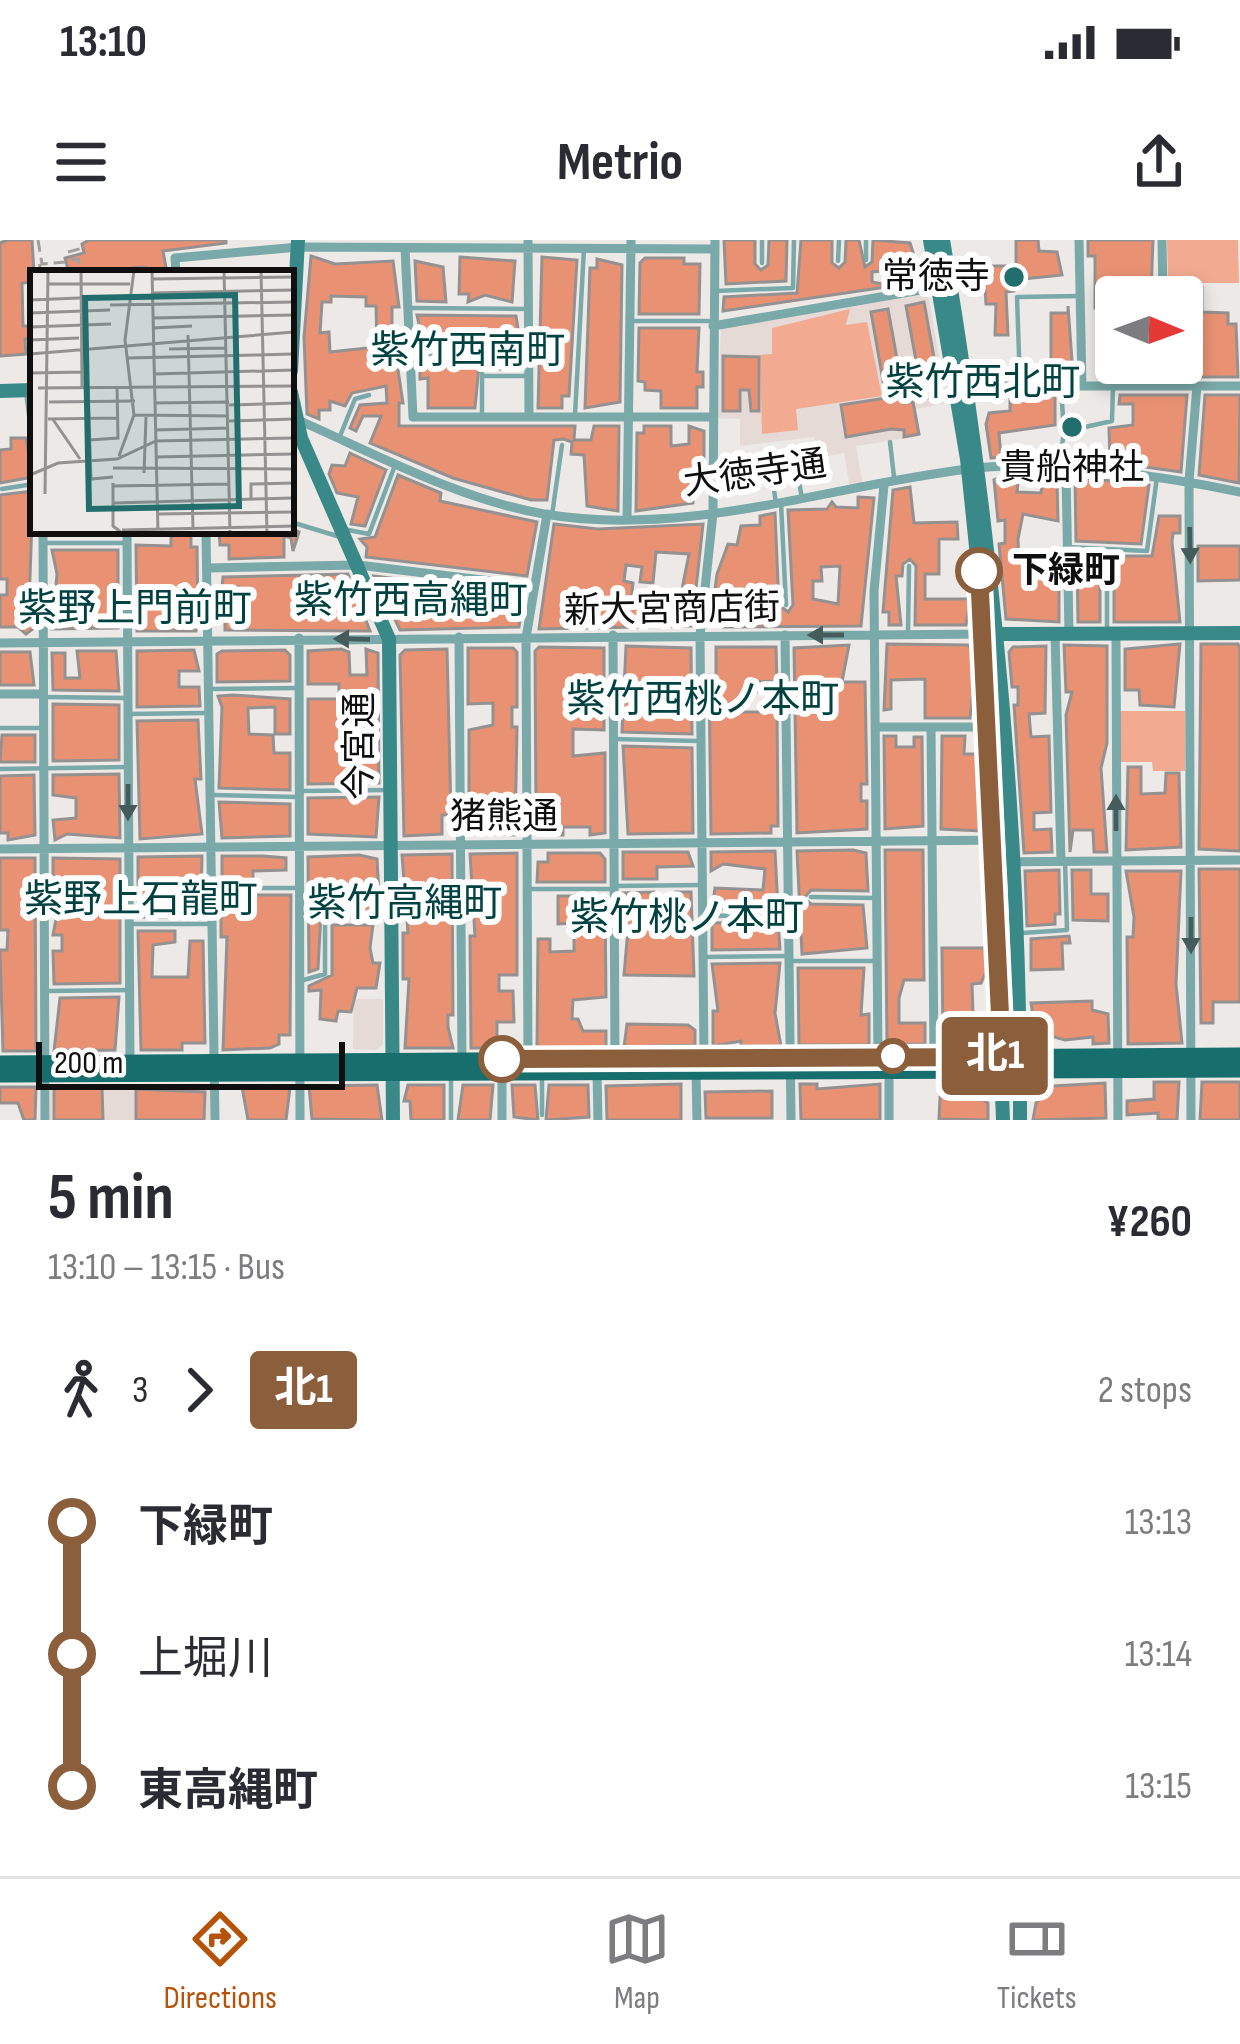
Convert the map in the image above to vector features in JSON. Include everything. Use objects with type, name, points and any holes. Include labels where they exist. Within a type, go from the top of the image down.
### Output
[{"type":"main road","points":[[1191,1063],[1240,1055]]},
{"type":"main road","points":[[790,1065],[934,1056],[1011,1064]]},
{"type":"main road","points":[[0,1063],[45,1069]]},
{"type":"main road","points":[[0,1075],[45,1069],[215,1067],[790,1065],[889,1071],[1117,1063],[1191,1063],[1240,1070]]},
{"type":"main road","points":[[458,1068],[502,1072],[533,1068]]},
{"type":"street","points":[[930,240],[944,286],[975,468],[991,634],[1002,862],[1013,925],[1011,1064],[1004,1120]]},
{"type":"street","points":[[943,240],[944,286]]},
{"type":"street","points":[[1079,240],[1082,386]]},
{"type":"street","points":[[1162,240],[1163,276]]},
{"type":"street","points":[[294,323],[299,244]]},
{"type":"street","points":[[176,270],[175,258],[299,244],[405,248],[424,244],[584,248],[715,244],[713,514],[700,636],[703,957],[697,1120]]},
{"type":"street","points":[[528,244],[529,416]]},
{"type":"street","points":[[627,519],[631,244]]},
{"type":"street","points":[[405,248],[413,417],[711,417]]},
{"type":"street","points":[[713,324],[944,286]]},
{"type":"street","points":[[961,386],[1240,386]]},
{"type":"street","points":[[1191,1120],[1189,481],[1197,386]]},
{"type":"street","points":[[0,391],[30,390]]},
{"type":"street","name":"大徳寺通","points":[[294,414],[463,491],[550,515],[627,519],[713,514],[975,468],[1157,477],[1240,492]]},
{"type":"street","name":"今宮通","points":[[294,415],[389,639],[393,1120]]},
{"type":"street","points":[[1064,427],[1076,429]]},
{"type":"street","points":[[1062,471],[1067,547],[1062,634],[1063,861]]},
{"type":"street","points":[[889,484],[874,635],[873,841],[876,1057],[889,1071],[889,1120]]},
{"type":"street","points":[[533,1068],[526,638],[550,515]]},
{"type":"street","points":[[206,534],[215,1120]]},
{"type":"street","points":[[43,537],[45,1120]]},
{"type":"street","points":[[127,537],[130,1068]]},
{"type":"street","points":[[207,568],[358,566],[533,586]]},
{"type":"street","points":[[991,634],[1240,633]]},
{"type":"street","name":"新大宮商店街","points":[[0,643],[991,634]]},
{"type":"street","points":[[1111,634],[1118,1120]]},
{"type":"street","points":[[598,1120],[609,1068],[613,635]]},
{"type":"street","points":[[784,635],[791,1120]]},
{"type":"street","points":[[458,1068],[459,637]]},
{"type":"street","points":[[299,638],[299,1120]]},
{"type":"street","points":[[0,694],[43,695]]},
{"type":"street","points":[[874,728],[995,727]]},
{"type":"street","points":[[931,728],[934,1056]]},
{"type":"street","name":"猪熊通","points":[[0,849],[1001,841]]},
{"type":"street","points":[[1002,862],[1240,860]]},
{"type":"street","points":[[1002,862],[996,917],[1020,1120]]},
{"type":"street","points":[[996,917],[1013,925]]},
{"type":"street","points":[[502,1072],[502,1120]]},
{"type":"lane","points":[[761,240],[762,263]]},
{"type":"lane","points":[[714,292],[793,288],[794,240]]},
{"type":"lane","points":[[838,261],[839,240]]},
{"type":"lane","points":[[866,240],[866,260]]},
{"type":"lane","points":[[575,417],[584,248]]},
{"type":"lane","points":[[1020,386],[1017,298],[1080,296]]},
{"type":"lane","points":[[406,308],[528,309]]},
{"type":"lane","points":[[630,321],[713,324]]},
{"type":"lane","points":[[409,358],[461,347],[528,348]]},
{"type":"lane","points":[[482,362],[482,416]]},
{"type":"lane","points":[[482,376],[529,376]]},
{"type":"lane","points":[[1061,386],[1062,471]]},
{"type":"lane","points":[[1076,429],[1112,421],[1113,386]]},
{"type":"lane","points":[[340,438],[355,399],[369,395]]},
{"type":"lane","points":[[889,484],[890,442]]},
{"type":"lane","points":[[550,515],[562,445]]},
{"type":"lane","points":[[793,450],[802,500]]},
{"type":"lane","points":[[294,523],[369,534],[396,463]]},
{"type":"lane","points":[[771,468],[786,605]]},
{"type":"lane","points":[[1067,547],[1147,551],[1157,477]]},
{"type":"lane","points":[[43,537],[127,537]]},
{"type":"lane","points":[[1107,550],[1111,634]]},
{"type":"lane","points":[[908,634],[909,566]]},
{"type":"lane","points":[[208,689],[298,688]]},
{"type":"lane","points":[[43,695],[127,698]]},
{"type":"lane","points":[[127,714],[208,713]]},
{"type":"lane","points":[[0,728],[44,728]]},
{"type":"lane","points":[[614,739],[701,741]]},
{"type":"lane","points":[[0,770],[128,767]]},
{"type":"lane","points":[[208,795],[391,790]]},
{"type":"lane","points":[[1013,925],[1067,930],[1063,861]]},
{"type":"lane","points":[[527,889],[703,885]]},
{"type":"lane","points":[[214,888],[300,888]]},
{"type":"lane","points":[[811,897],[874,898]]},
{"type":"lane","points":[[703,916],[786,915]]},
{"type":"lane","points":[[300,981],[325,974],[325,918],[392,918]]},
{"type":"lane","points":[[129,924],[214,924]]},
{"type":"lane","points":[[703,957],[874,962]]},
{"type":"lane","points":[[45,991],[130,990]]},
{"type":"lane","points":[[451,1120],[458,1068]]},
{"type":"lane","points":[[533,1068],[542,1115]]},
{"type":"path","points":[[38,240],[40,270]]},
{"type":"path","points":[[68,252],[83,248]]},
{"type":"path","points":[[42,264],[78,259],[83,270]]},
{"type":"shaded area","points":[[1167,240],[1238,240],[1239,283],[1168,276]]},
{"type":"shaded area","points":[[928,292],[947,403],[916,409],[920,436],[856,446],[863,486],[850,488],[844,453],[818,458],[814,437],[740,446],[740,419],[718,418],[721,327]]},
{"type":"shaded area","points":[[850,309],[846,325],[867,322],[882,396],[796,409],[798,430],[762,434],[760,355],[772,354],[772,328]]},
{"type":"shaded area","points":[[1119,711],[1185,711],[1185,771],[1153,771],[1152,762],[1120,762]]},
{"type":"shaded area","points":[[354,999],[383,999],[383,1044],[376,1050],[353,1049]]},
{"type":"shaded area","points":[[50,1086],[210,1086],[210,1120],[50,1120]]},
{"type":"building","points":[[32,240],[34,270],[30,270],[30,282],[22,283],[23,326],[29,326],[30,339],[25,339],[26,354],[0,356],[0,243]]},
{"type":"building","points":[[89,240],[226,240],[163,251],[166,270],[68,270],[65,258],[84,253],[82,244]]},
{"type":"building","points":[[724,240],[755,240],[755,264],[761,270],[768,265],[769,240],[787,240],[786,281],[726,284]]},
{"type":"building","points":[[801,240],[832,240],[832,263],[839,268],[845,262],[846,240],[859,240],[865,267],[872,262],[873,240],[910,243],[918,268],[872,272],[872,282],[893,286],[723,311],[724,297],[797,293]]},
{"type":"building","points":[[1016,240],[1038,240],[1039,251],[1057,252],[1062,275],[1014,280],[1014,291],[1006,292],[1008,335],[995,335],[996,304],[986,304],[984,272],[987,266],[1016,266]]},
{"type":"building","points":[[1088,240],[1153,240],[1152,276],[1095,276],[1095,256],[1088,256]]},
{"type":"building","points":[[311,256],[335,264],[393,261],[399,307],[392,307],[392,330],[403,403],[399,403],[399,426],[575,426],[574,440],[591,440],[594,426],[619,426],[618,511],[587,506],[584,455],[571,454],[572,442],[564,439],[554,440],[547,500],[531,500],[453,478],[370,443],[381,416],[363,416],[356,431],[350,428],[360,405],[387,403],[386,386],[352,393],[345,406],[330,401],[330,410],[319,410],[319,419],[307,414],[304,337]],"holes":[[[331,296],[366,297],[366,306],[376,306],[377,347],[330,352],[329,332],[320,333],[322,302],[331,302]]]},
{"type":"building","points":[[460,257],[515,261],[512,302],[485,295],[468,302],[469,294],[459,294]]},
{"type":"building","points":[[542,257],[577,260],[569,396],[562,396],[562,408],[538,408]]},
{"type":"building","points":[[645,258],[684,258],[684,264],[700,264],[699,314],[639,314],[640,263]]},
{"type":"building","points":[[597,259],[622,265],[620,402],[585,408],[590,268],[597,268]]},
{"type":"building","points":[[415,261],[443,267],[446,302],[417,301]]},
{"type":"building","points":[[924,302],[941,396],[923,399],[906,306]]},
{"type":"building","points":[[1068,306],[1073,374],[1051,375],[1051,313],[1068,313]]},
{"type":"building","points":[[888,309],[905,403],[913,402],[919,434],[904,437],[904,430],[891,429],[846,437],[841,405],[886,398],[871,312]]},
{"type":"building","points":[[1203,312],[1228,313],[1228,324],[1236,324],[1238,377],[1203,377]]},
{"type":"building","points":[[417,315],[516,316],[520,341],[461,340],[424,348]]},
{"type":"building","points":[[639,328],[699,328],[697,372],[703,372],[703,387],[697,387],[697,408],[661,408],[661,391],[645,390],[645,382],[638,381]]},
{"type":"building","points":[[462,354],[513,355],[520,369],[489,369],[487,357],[480,355],[475,408],[428,408],[428,378],[420,379],[420,368]]},
{"type":"building","points":[[723,356],[759,357],[759,411],[751,411],[749,390],[740,390],[740,411],[723,411]]},
{"type":"building","points":[[1010,395],[1055,395],[1055,425],[999,433],[1001,457],[991,458],[989,413],[1010,411]]},
{"type":"building","points":[[1120,395],[1187,395],[1181,472],[1110,462],[1109,428],[1133,425],[1133,404],[1119,404]]},
{"type":"building","points":[[1205,395],[1240,395],[1239,483],[1199,475]]},
{"type":"building","points":[[644,426],[671,426],[671,446],[689,444],[689,426],[704,431],[704,470],[701,481],[692,481],[693,503],[636,511],[637,433],[644,433]]},
{"type":"building","points":[[11,438],[26,438],[30,478],[0,483],[0,450],[11,449]]},
{"type":"building","points":[[350,453],[386,470],[365,526],[351,524],[358,497],[337,493],[329,474],[332,465],[345,466]]},
{"type":"building","points":[[398,475],[441,493],[440,501],[537,522],[527,576],[366,557],[367,547],[360,539],[375,537]]},
{"type":"building","points":[[1004,475],[1005,482],[1018,483],[1017,492],[1041,493],[1042,485],[1054,486],[1057,480],[1058,521],[1023,514],[1018,539],[1019,563],[1044,561],[1044,573],[1059,573],[1059,622],[1006,619],[999,544],[1005,543],[1005,520],[998,521],[994,480]]},
{"type":"building","points":[[1075,477],[1149,485],[1141,544],[1076,541]]},
{"type":"building","points":[[910,487],[914,523],[957,522],[958,539],[939,539],[939,574],[925,574],[925,599],[970,599],[966,625],[915,625],[916,566],[910,559],[903,564],[902,576],[896,576],[901,625],[889,625],[889,612],[883,612],[893,490]]},
{"type":"building","points":[[30,491],[29,606],[34,606],[34,628],[26,634],[18,627],[0,627],[0,595],[7,595],[7,579],[0,579],[0,495]]},
{"type":"building","points":[[858,497],[874,498],[861,626],[723,627],[723,611],[712,611],[717,574],[728,544],[737,545],[741,526],[760,525],[760,516],[775,513],[779,605],[788,612],[793,605],[788,510],[827,509],[832,502],[836,507],[858,508]],"holes":[[[840,566],[838,604],[813,599],[813,581],[822,581],[821,567]]]},
{"type":"building","points":[[1159,516],[1180,516],[1180,533],[1173,533],[1172,542],[1180,622],[1114,622],[1114,556],[1152,556]]},
{"type":"building","points":[[554,524],[598,529],[703,524],[692,626],[539,629]],"holes":[[[656,552],[689,554],[679,604],[631,602],[633,583],[624,581],[626,565],[642,567],[640,582],[653,583]]]},
{"type":"building","points":[[299,532],[293,551],[291,538],[284,536],[284,557],[229,559],[229,545],[220,545],[219,534]]},
{"type":"building","points":[[171,534],[191,534],[191,547],[197,547],[196,631],[137,631],[136,545],[171,546]]},
{"type":"building","points":[[1198,546],[1240,546],[1240,580],[1198,581]]},
{"type":"building","points":[[52,550],[118,550],[118,628],[52,629],[57,574]]},
{"type":"building","points":[[1077,554],[1100,555],[1100,622],[1078,622]]},
{"type":"building","points":[[348,574],[370,631],[225,630],[225,613],[236,613],[239,587],[222,587],[223,577]]},
{"type":"building","points":[[374,576],[455,586],[454,593],[476,588],[524,594],[519,627],[400,630]]},
{"type":"building","points":[[887,644],[968,645],[974,652],[975,673],[970,718],[925,718],[925,679],[891,680],[891,709],[884,710]]},
{"type":"building","points":[[1180,644],[1174,707],[1140,705],[1139,690],[1125,690],[1125,649]]},
{"type":"building","points":[[1201,644],[1238,644],[1240,649],[1240,851],[1199,849]]},
{"type":"building","points":[[849,645],[842,682],[865,682],[867,784],[861,784],[861,801],[867,801],[867,829],[797,833],[794,648]]},
{"type":"building","points":[[1064,645],[1107,646],[1107,743],[1101,768],[1107,852],[1094,852],[1093,830],[1073,830],[1070,852],[1066,715],[1072,692],[1066,692]]},
{"type":"building","points":[[626,646],[691,648],[692,734],[622,732]]},
{"type":"building","points":[[1046,646],[1045,713],[1029,714],[1031,737],[1049,736],[1051,812],[1034,813],[1034,830],[1051,829],[1052,852],[1024,853],[1014,705],[1018,705],[1018,687],[1012,687],[1009,652],[1013,647]]},
{"type":"building","points":[[539,647],[604,648],[604,730],[573,729],[573,756],[605,753],[605,833],[590,835],[590,827],[563,827],[563,835],[541,835],[536,813],[535,651]]},
{"type":"building","points":[[716,647],[776,647],[777,681],[756,682],[756,692],[743,692],[743,712],[763,712],[763,703],[777,703],[778,826],[771,826],[771,833],[711,834],[709,675],[716,675]]},
{"type":"building","points":[[468,648],[513,648],[517,652],[517,707],[512,707],[512,727],[517,727],[515,835],[469,832],[469,730],[493,725],[493,703],[468,704]]},
{"type":"building","points":[[366,649],[378,653],[379,783],[308,784],[308,699],[339,699],[339,684],[308,684],[308,651],[349,652],[350,675],[367,675]]},
{"type":"building","points":[[447,649],[451,815],[442,815],[442,834],[404,836],[400,655],[405,650]]},
{"type":"building","points":[[194,650],[199,671],[179,671],[179,687],[199,687],[200,706],[137,707],[137,651]]},
{"type":"building","points":[[285,650],[290,655],[290,681],[217,682],[217,654],[222,651]]},
{"type":"building","points":[[77,651],[116,651],[119,691],[53,690],[52,653],[65,653],[65,678],[80,678]]},
{"type":"building","points":[[0,652],[30,652],[34,685],[0,685]]},
{"type":"building","points":[[218,696],[290,699],[290,734],[275,734],[275,707],[248,708],[249,734],[273,735],[274,753],[290,753],[290,790],[219,788],[222,707]]},
{"type":"building","points":[[53,704],[119,705],[119,760],[53,761]]},
{"type":"building","points":[[198,720],[201,779],[195,779],[202,834],[140,839],[137,721]]},
{"type":"building","points":[[2,735],[35,735],[35,762],[0,762]]},
{"type":"building","points":[[884,736],[896,736],[896,747],[914,747],[914,737],[922,737],[923,826],[885,829]]},
{"type":"building","points":[[942,736],[965,736],[964,754],[978,754],[981,831],[941,829]]},
{"type":"building","points":[[623,746],[692,748],[693,833],[628,834]]},
{"type":"building","points":[[1128,767],[1141,767],[1141,794],[1165,793],[1166,773],[1179,773],[1181,847],[1126,850]]},
{"type":"building","points":[[119,774],[120,838],[67,834],[55,840],[53,820],[76,818],[76,798],[53,795],[53,775]]},
{"type":"building","points":[[34,775],[35,835],[8,840],[8,833],[0,833],[0,776]]},
{"type":"building","points":[[379,797],[376,837],[308,834],[308,798]]},
{"type":"building","points":[[219,802],[290,804],[290,836],[222,838]]},
{"type":"building","points":[[885,850],[923,850],[924,980],[904,980],[899,1023],[925,1023],[925,1044],[887,1045]]},
{"type":"building","points":[[775,851],[778,908],[712,909],[715,888],[763,890],[765,869],[723,864],[711,871],[711,852]]},
{"type":"building","points":[[797,851],[866,853],[868,891],[811,890],[804,898],[811,904],[863,905],[867,948],[802,954]]},
{"type":"building","points":[[623,852],[688,852],[693,866],[657,867],[657,879],[623,879]]},
{"type":"building","points":[[517,853],[517,975],[499,975],[499,991],[513,991],[514,1022],[497,1022],[497,1048],[471,1048],[470,936],[475,936],[470,854]]},
{"type":"building","points":[[548,853],[600,853],[605,859],[605,882],[537,882],[538,862],[548,862]]},
{"type":"building","points":[[452,854],[453,1015],[448,1015],[448,1027],[453,1048],[405,1048],[409,979],[403,979],[403,933],[408,933],[402,855]]},
{"type":"building","points":[[202,856],[201,902],[188,902],[188,917],[138,917],[138,857]]},
{"type":"building","points":[[222,856],[286,858],[286,870],[253,871],[253,881],[222,881]]},
{"type":"building","points":[[308,857],[377,859],[380,911],[321,913],[318,969],[309,972]]},
{"type":"building","points":[[0,858],[35,858],[36,1051],[3,1051],[0,950],[7,950],[8,930],[0,930]]},
{"type":"building","points":[[53,858],[120,859],[120,983],[54,984],[53,951],[62,951],[62,935],[53,935],[58,908],[53,901]]},
{"type":"building","points":[[1199,869],[1240,869],[1240,1002],[1213,1002],[1213,1023],[1201,1023]]},
{"type":"building","points":[[1059,870],[1060,914],[1055,914],[1055,924],[1027,926],[1025,871]]},
{"type":"building","points":[[1072,870],[1091,870],[1091,894],[1108,894],[1108,921],[1073,920]]},
{"type":"building","points":[[1126,871],[1181,871],[1176,984],[1182,1043],[1128,1044],[1127,937],[1133,937],[1134,917]]},
{"type":"building","points":[[654,892],[654,902],[676,903],[676,892],[691,892],[694,976],[624,975],[628,929],[623,929],[623,893]]},
{"type":"building","points":[[226,895],[291,895],[290,1035],[279,1035],[279,1044],[270,1048],[223,1050],[227,937],[221,937],[221,915],[226,915]]},
{"type":"building","points":[[558,896],[605,896],[606,997],[573,1000],[572,1019],[578,1019],[583,1031],[606,1031],[606,1047],[537,1048],[538,939],[550,939],[550,952],[574,951],[574,923],[558,924]]},
{"type":"building","points":[[778,922],[780,949],[712,950],[712,923]]},
{"type":"building","points":[[332,925],[373,925],[370,948],[373,963],[380,963],[376,988],[357,988],[351,1012],[338,1011],[336,1021],[320,1019],[321,990],[309,991],[309,986],[332,975]]},
{"type":"building","points":[[138,931],[175,931],[175,942],[153,945],[152,977],[188,977],[190,941],[203,941],[205,1043],[182,1043],[182,1050],[141,1050]]},
{"type":"building","points":[[1069,936],[1070,943],[1062,943],[1063,969],[1031,970],[1031,939]]},
{"type":"building","points":[[942,948],[985,948],[986,972],[981,983],[972,984],[973,1014],[988,1014],[988,1027],[971,1045],[943,1044]]},
{"type":"building","points":[[780,963],[775,1013],[781,1046],[741,1046],[741,1041],[713,1046],[713,1011],[718,1011],[712,964]]},
{"type":"building","points":[[798,968],[864,968],[861,1015],[869,1014],[869,1045],[799,1045]]},
{"type":"building","points":[[119,997],[115,1050],[54,1051],[60,998]]},
{"type":"building","points":[[1092,1001],[1092,1010],[1108,1014],[1109,1043],[1093,1044],[1093,1037],[1065,1040],[1047,1035],[1033,1016],[1031,1003]]},
{"type":"building","points":[[627,1024],[688,1025],[695,1030],[695,1045],[624,1047]]},
{"type":"building","points":[[1154,1082],[1179,1082],[1177,1120],[1158,1120],[1158,1113],[1127,1115],[1127,1101],[1154,1099]]},
{"type":"building","points":[[1202,1082],[1240,1082],[1240,1120],[1200,1120]]},
{"type":"building","points":[[1105,1083],[1106,1118],[1033,1120],[1036,1103],[1053,1086]]},
{"type":"building","points":[[681,1084],[681,1120],[607,1120],[606,1086]]},
{"type":"building","points":[[800,1084],[817,1084],[817,1089],[880,1084],[880,1120],[801,1120]]},
{"type":"building","points":[[377,1085],[382,1120],[312,1119],[309,1086]]},
{"type":"building","points":[[408,1085],[444,1085],[444,1120],[411,1120],[410,1101],[404,1101]]},
{"type":"building","points":[[463,1085],[493,1085],[490,1120],[458,1120]]},
{"type":"building","points":[[512,1085],[535,1085],[538,1120],[514,1117]]},
{"type":"building","points":[[549,1085],[588,1085],[589,1117],[546,1120]]},
{"type":"building","points":[[0,1087],[36,1087],[35,1120],[24,1120],[18,1103],[0,1103]]},
{"type":"building","points":[[102,1087],[103,1120],[54,1120],[54,1088]]},
{"type":"building","points":[[242,1087],[290,1088],[286,1120],[248,1120]]},
{"type":"building","points":[[964,1087],[988,1103],[988,1120],[939,1119],[940,1097],[959,1098]]},
{"type":"building","points":[[136,1089],[205,1092],[204,1120],[136,1120]]},
{"type":"building","points":[[772,1091],[772,1118],[706,1118],[705,1092]]},
{"type":"bus line","name":"北1","points":[[502,1059],[1002,1057],[979,571]]},
{"type":"place","name":"常徳寺","points":[[1014,277]]},
{"type":"place","name":"貴船神社","points":[[1072,427]]},
{"type":"place","name":"下緑町","points":[[979,571]]},
{"type":"district","name":"紫竹西南町","points":[[468,351]]},
{"type":"district","name":"紫竹西北町","points":[[983,383]]},
{"type":"district","name":"紫竹西高縄町","points":[[411,601]]},
{"type":"district","name":"紫野上門前町","points":[[135,609]]},
{"type":"district","name":"紫竹西桃ノ本町","points":[[703,700]]},
{"type":"district","name":"紫野上石龍町","points":[[141,900]]},
{"type":"district","name":"紫竹高縄町","points":[[405,904]]},
{"type":"district","name":"紫竹桃ノ本町","points":[[687,918]]}]
